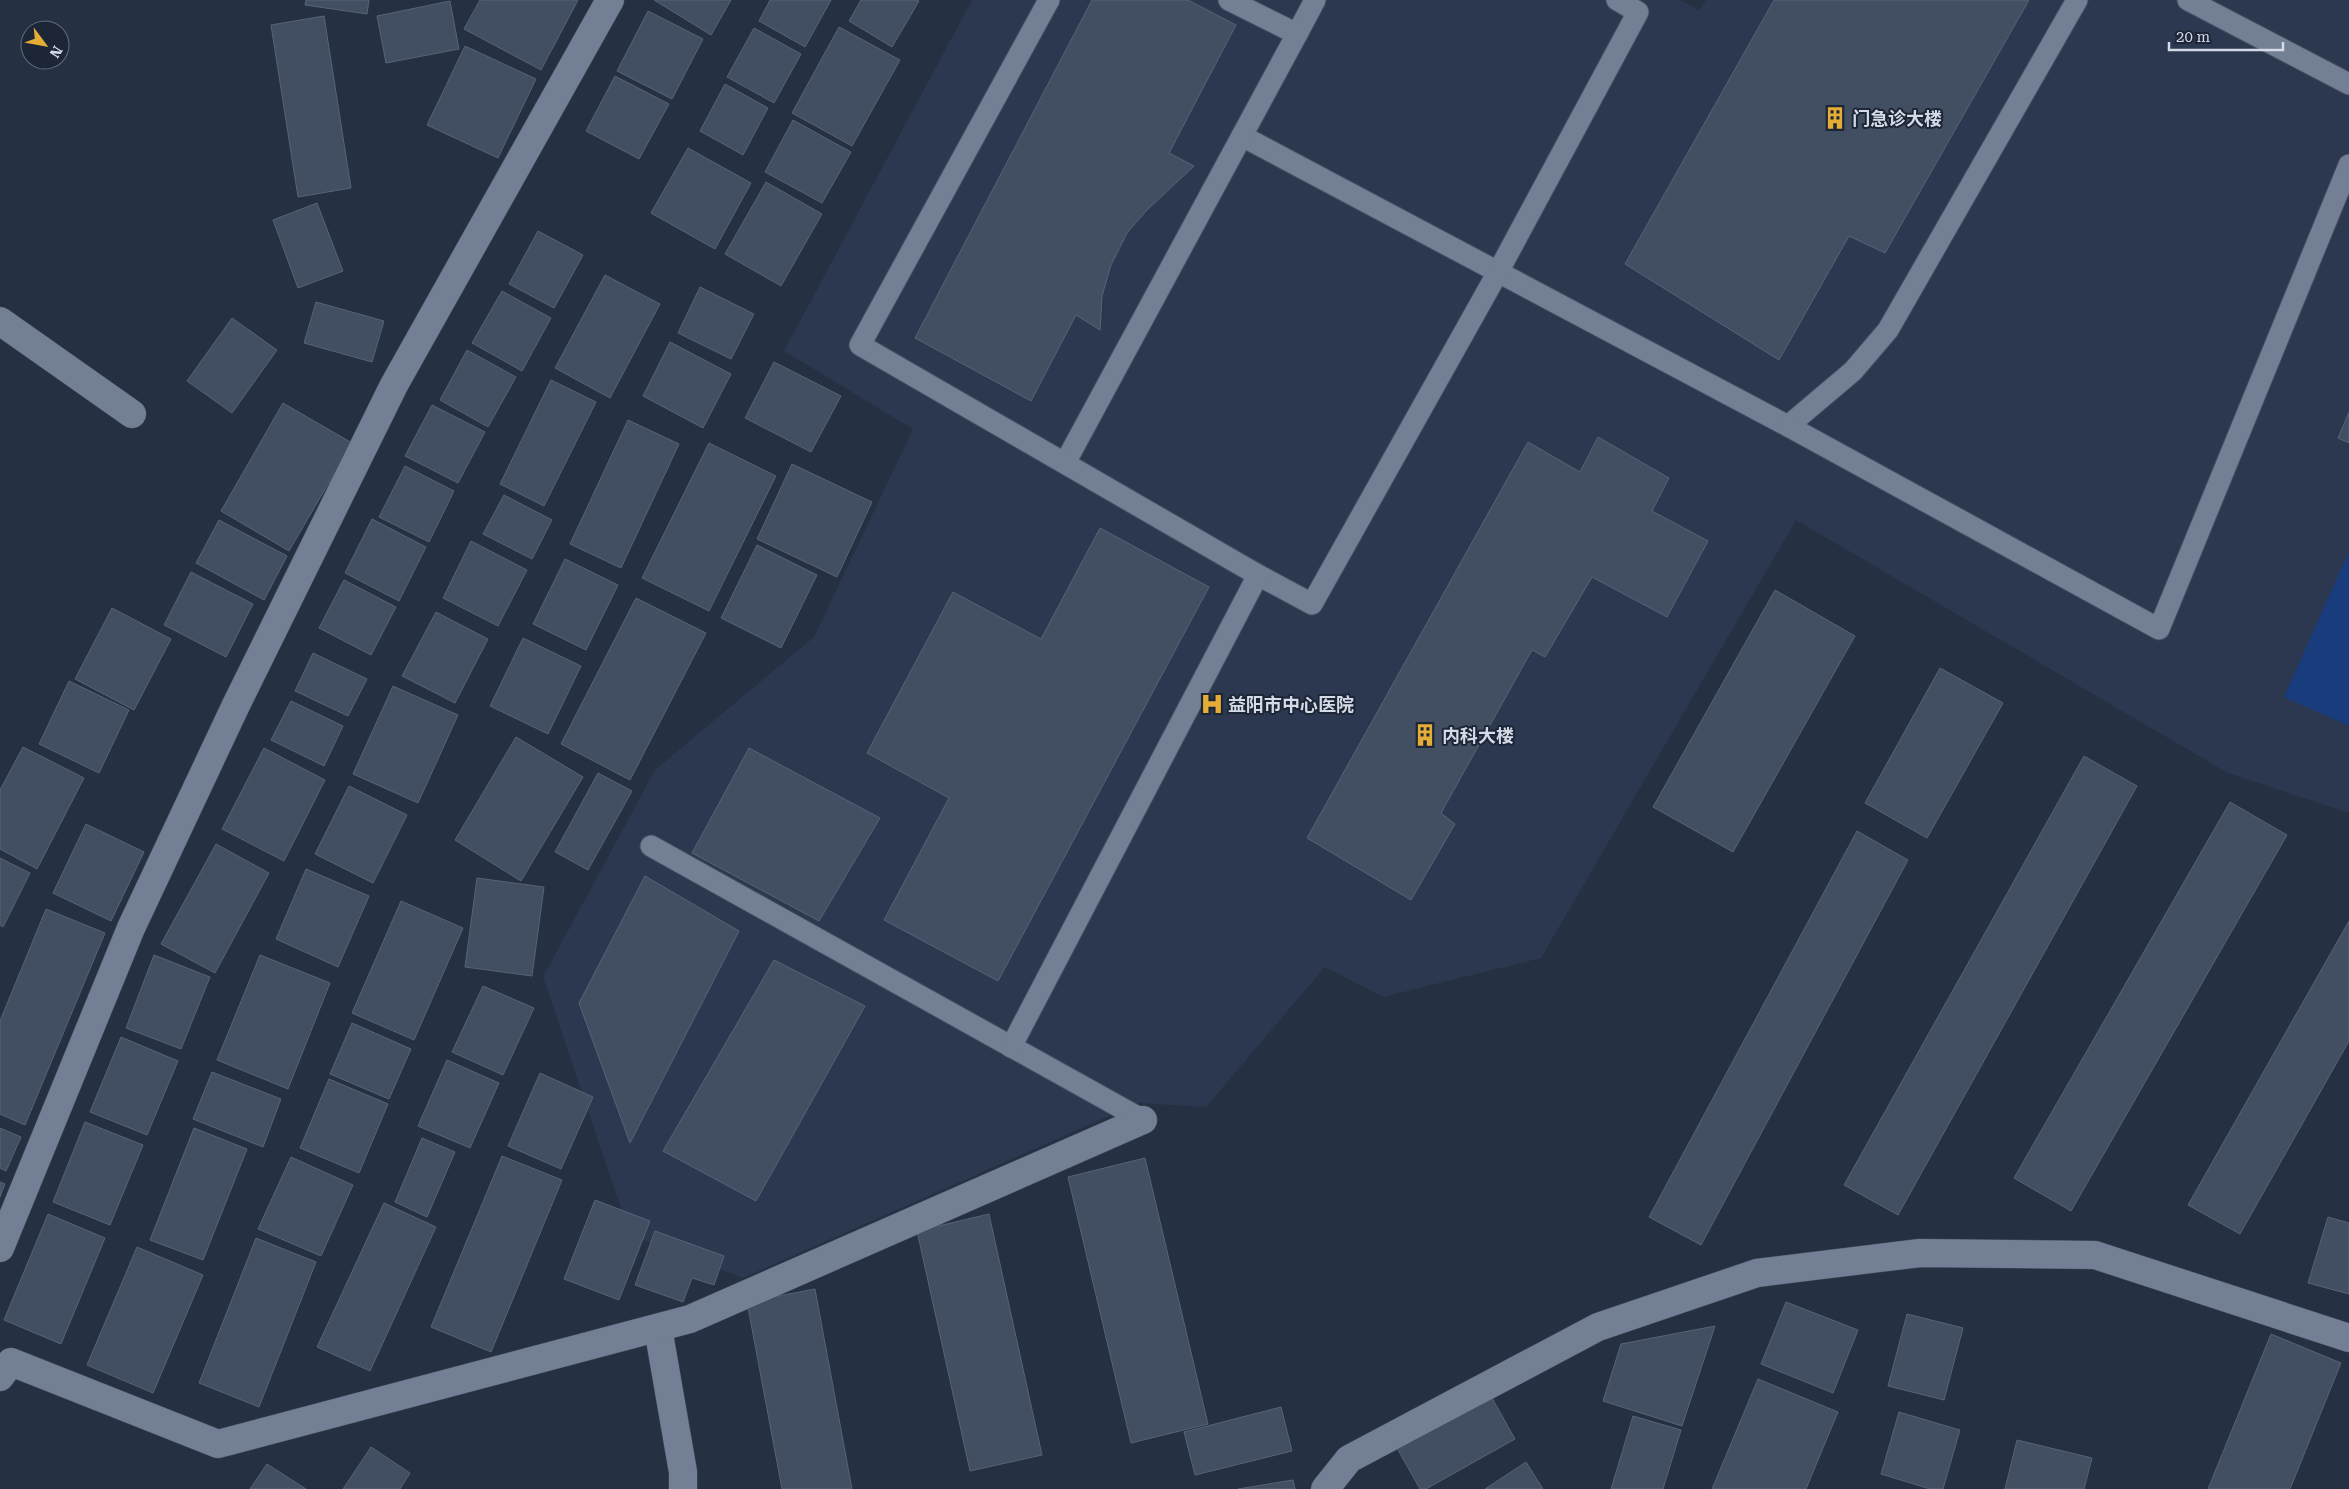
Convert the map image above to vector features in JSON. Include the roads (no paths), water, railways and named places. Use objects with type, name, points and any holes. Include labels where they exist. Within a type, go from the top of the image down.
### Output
[{"type":"street","points":[[0,1248],[131,928],[236,705],[394,385],[610,0]]},
{"type":"street","points":[[0,321],[132,414]]},
{"type":"street","points":[[4,1366],[218,1444],[690,1320],[1143,1120]]},
{"type":"street","points":[[1325,1489],[1349,1459],[1598,1327],[1757,1273],[1920,1253],[2095,1255],[2349,1338]]},
{"type":"street","points":[[658,1328],[683,1472],[683,1489]]},
{"type":"lane","points":[[1048,0],[860,345],[1258,575],[1312,604],[1498,272],[1638,12],[1617,0]]},
{"type":"lane","points":[[1229,0],[1297,34]]},
{"type":"lane","points":[[1065,463],[1315,0]]},
{"type":"lane","points":[[1788,426],[1852,371],[1888,330],[2077,0]]},
{"type":"lane","points":[[2188,0],[2349,84]]},
{"type":"lane","points":[[1242,136],[1788,426],[2159,629],[2349,165]]},
{"type":"lane","points":[[1011,1047],[1258,575]]},
{"type":"lane","points":[[650,846],[1143,1120]]},
{"type":"place","name":"门急诊大楼","points":[[1835,118]]},
{"type":"place","name":"益阳市中心医院","points":[[1212,704]]},
{"type":"place","name":"内科大楼","points":[[1425,735]]}]
